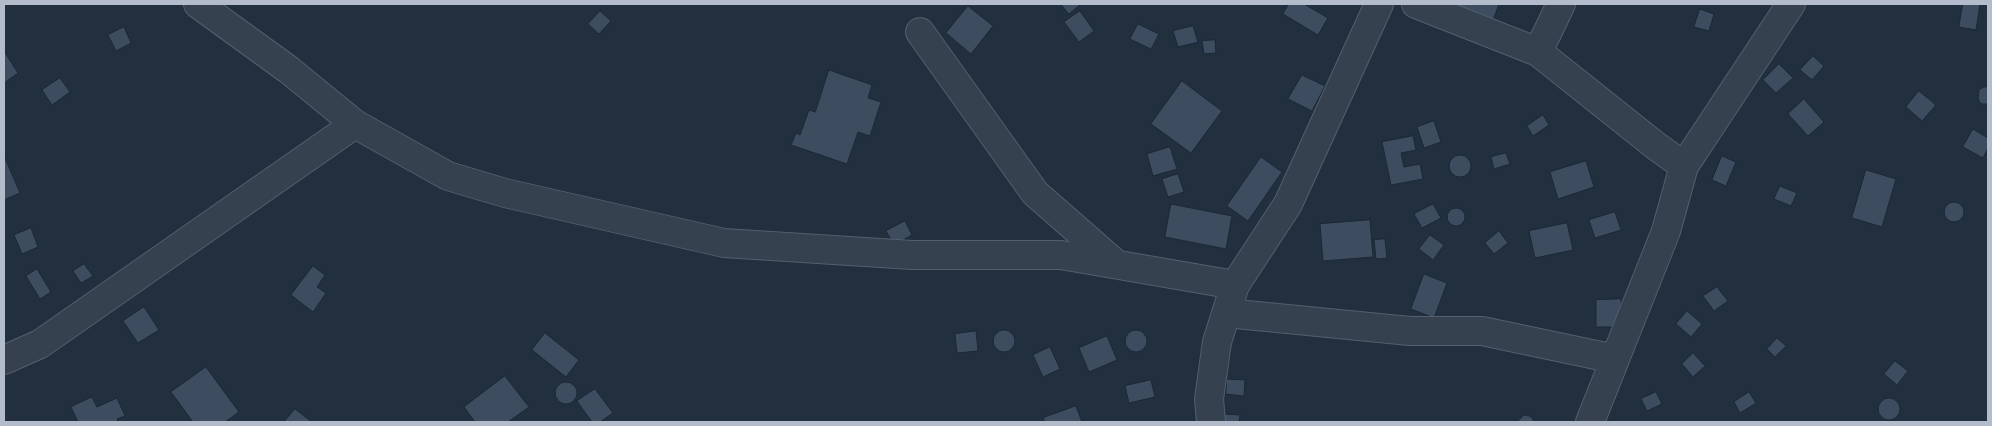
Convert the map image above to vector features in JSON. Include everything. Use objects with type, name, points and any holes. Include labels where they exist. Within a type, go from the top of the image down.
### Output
[{"type":"street","points":[[198,4],[289,70],[354,124],[448,176],[504,193],[724,243],[912,255],[1061,255],[1235,284]]},
{"type":"street","points":[[1212,422],[1209,399],[1217,342],[1235,284],[1288,204],[1379,4]]},
{"type":"street","points":[[1416,4],[1538,52],[1684,166]]},
{"type":"street","points":[[1538,52],[1561,4]]},
{"type":"street","points":[[1590,422],[1666,231],[1684,166],[1791,4]]},
{"type":"street","points":[[920,32],[1035,192],[1116,264]]},
{"type":"street","points":[[4,360],[40,344],[354,124]]},
{"type":"street","points":[[1226,313],[1410,331],[1482,331],[1615,359]]},
{"type":"building","points":[[1061,4],[1081,4],[1069,14]]},
{"type":"building","points":[[1289,4],[1304,4],[1328,18],[1318,35],[1283,14]]},
{"type":"building","points":[[1444,4],[1499,4],[1492,23]]},
{"type":"building","points":[[1963,4],[1980,4],[1976,30],[1959,27]]},
{"type":"building","points":[[968,6],[993,26],[971,54],[946,33]]},
{"type":"building","points":[[1700,9],[1714,14],[1709,31],[1694,27]]},
{"type":"building","points":[[600,11],[611,21],[599,34],[588,24]]},
{"type":"building","points":[[1080,11],[1094,31],[1079,42],[1064,22]]},
{"type":"building","points":[[1138,24],[1159,34],[1151,49],[1130,39]]},
{"type":"building","points":[[1193,26],[1198,42],[1178,47],[1173,31]]},
{"type":"building","points":[[124,27],[131,43],[116,51],[108,35]]},
{"type":"building","points":[[1215,40],[1216,53],[1204,54],[1202,41]]},
{"type":"building","points":[[4,51],[18,73],[4,83]]},
{"type":"building","points":[[1813,56],[1824,66],[1812,80],[1800,70]]},
{"type":"building","points":[[1779,64],[1793,78],[1776,93],[1763,80]]},
{"type":"building","points":[[829,70],[872,85],[868,98],[881,102],[870,136],[858,132],[847,164],[791,145],[796,133],[800,135],[809,110],[815,112]]},
{"type":"building","points":[[1302,75],[1325,86],[1312,111],[1288,99]]},
{"type":"building","points":[[60,78],[70,92],[52,105],[42,90]]},
{"type":"building","points":[[1182,81],[1222,111],[1191,153],[1151,124]]},
{"type":"building","points":[[1988,87],[1988,104],[1981,104],[1978,99],[1979,90]]},
{"type":"building","points":[[1919,91],[1936,105],[1922,121],[1906,107]]},
{"type":"building","points":[[1804,99],[1824,122],[1808,136],[1788,114]]},
{"type":"building","points":[[1543,115],[1549,125],[1533,136],[1527,126]]},
{"type":"building","points":[[1434,121],[1441,142],[1424,148],[1417,127]]},
{"type":"building","points":[[1973,129],[1988,138],[1988,148],[1983,158],[1963,147]]},
{"type":"building","points":[[1413,136],[1416,150],[1401,153],[1404,167],[1420,164],[1423,179],[1391,185],[1382,142]]},
{"type":"building","points":[[1170,147],[1177,169],[1153,176],[1147,154]]},
{"type":"building","points":[[1506,153],[1510,164],[1494,169],[1491,157]]},
{"type":"building","points":[[1460,155],[1468,158],[1471,166],[1468,174],[1460,177],[1452,174],[1449,166],[1452,158]]},
{"type":"building","points":[[4,156],[20,193],[4,200]]},
{"type":"building","points":[[1722,156],[1736,162],[1726,186],[1712,180]]},
{"type":"building","points":[[1261,157],[1282,172],[1248,221],[1227,206]]},
{"type":"building","points":[[1586,161],[1594,187],[1558,199],[1550,172]]},
{"type":"building","points":[[1866,170],[1896,179],[1882,227],[1852,218]]},
{"type":"building","points":[[1178,174],[1184,192],[1168,197],[1162,179]]},
{"type":"building","points":[[1780,186],[1797,193],[1791,206],[1774,199]]},
{"type":"building","points":[[1954,202],[1961,205],[1964,212],[1961,219],[1954,222],[1947,219],[1944,212],[1947,205]]},
{"type":"building","points":[[1171,204],[1232,216],[1226,249],[1165,237]]},
{"type":"building","points":[[1433,204],[1441,218],[1422,228],[1414,214]]},
{"type":"building","points":[[1456,208],[1462,211],[1465,217],[1462,223],[1456,226],[1450,223],[1447,217],[1450,211]]},
{"type":"building","points":[[1615,212],[1621,230],[1595,238],[1589,220]]},
{"type":"building","points":[[1370,220],[1373,257],[1323,261],[1320,224]]},
{"type":"building","points":[[905,221],[912,235],[894,245],[886,231]]},
{"type":"building","points":[[1567,223],[1573,250],[1535,258],[1529,231]]},
{"type":"building","points":[[31,228],[38,247],[22,254],[14,235]]},
{"type":"building","points":[[1499,231],[1508,243],[1494,254],[1485,243]]},
{"type":"building","points":[[1430,235],[1444,245],[1433,260],[1419,249]]},
{"type":"building","points":[[1385,239],[1387,258],[1376,259],[1374,240]]},
{"type":"building","points":[[84,264],[93,276],[81,283],[73,271]]},
{"type":"building","points":[[313,266],[325,275],[317,287],[326,293],[313,312],[291,295]]},
{"type":"building","points":[[37,269],[51,292],[40,299],[26,276]]},
{"type":"building","points":[[1424,274],[1447,283],[1434,318],[1411,309]]},
{"type":"building","points":[[1717,287],[1728,301],[1714,311],[1703,296]]},
{"type":"building","points":[[1621,299],[1622,327],[1596,327],[1596,300]]},
{"type":"building","points":[[144,307],[159,330],[138,343],[123,321]]},
{"type":"building","points":[[1687,311],[1702,324],[1691,337],[1676,324]]},
{"type":"building","points":[[1004,330],[1012,333],[1015,341],[1012,349],[1004,352],[996,349],[993,341],[996,333]]},
{"type":"building","points":[[1136,330],[1144,333],[1147,341],[1144,349],[1136,352],[1128,349],[1125,341],[1128,333]]},
{"type":"building","points":[[976,331],[978,351],[957,353],[955,334]]},
{"type":"building","points":[[545,333],[579,360],[566,377],[532,350]]},
{"type":"building","points":[[1107,336],[1117,360],[1089,372],[1079,348]]},
{"type":"building","points":[[1777,338],[1786,346],[1775,357],[1767,349]]},
{"type":"building","points":[[1050,347],[1060,369],[1043,377],[1033,355]]},
{"type":"building","points":[[1693,353],[1705,366],[1693,377],[1682,364]]},
{"type":"building","points":[[1895,361],[1908,371],[1897,385],[1884,374]]},
{"type":"building","points":[[206,367],[239,412],[225,422],[193,422],[171,392]]},
{"type":"building","points":[[505,376],[529,407],[508,422],[475,422],[464,407]]},
{"type":"building","points":[[1227,379],[1245,380],[1244,396],[1226,394]]},
{"type":"building","points":[[1151,380],[1155,397],[1129,403],[1125,386]]},
{"type":"building","points":[[566,382],[576,389],[577,393],[570,403],[566,404],[556,397],[555,393],[562,383]]},
{"type":"building","points":[[595,389],[613,413],[600,422],[592,422],[577,401]]},
{"type":"building","points":[[1656,392],[1662,404],[1647,411],[1641,399]]},
{"type":"building","points":[[1749,392],[1756,403],[1740,413],[1734,402]]},
{"type":"building","points":[[92,397],[97,407],[117,398],[125,416],[117,419],[118,422],[78,422],[71,407]]},
{"type":"building","points":[[1889,398],[1897,401],[1900,409],[1897,417],[1889,420],[1881,417],[1878,409],[1881,401]]},
{"type":"building","points":[[1076,406],[1082,422],[1045,422],[1043,418]]},
{"type":"building","points":[[295,409],[312,422],[284,422]]},
{"type":"building","points":[[1223,414],[1240,415],[1239,422],[1222,422]]},
{"type":"building","points":[[1524,415],[1530,416],[1535,422],[1517,422]]}]
